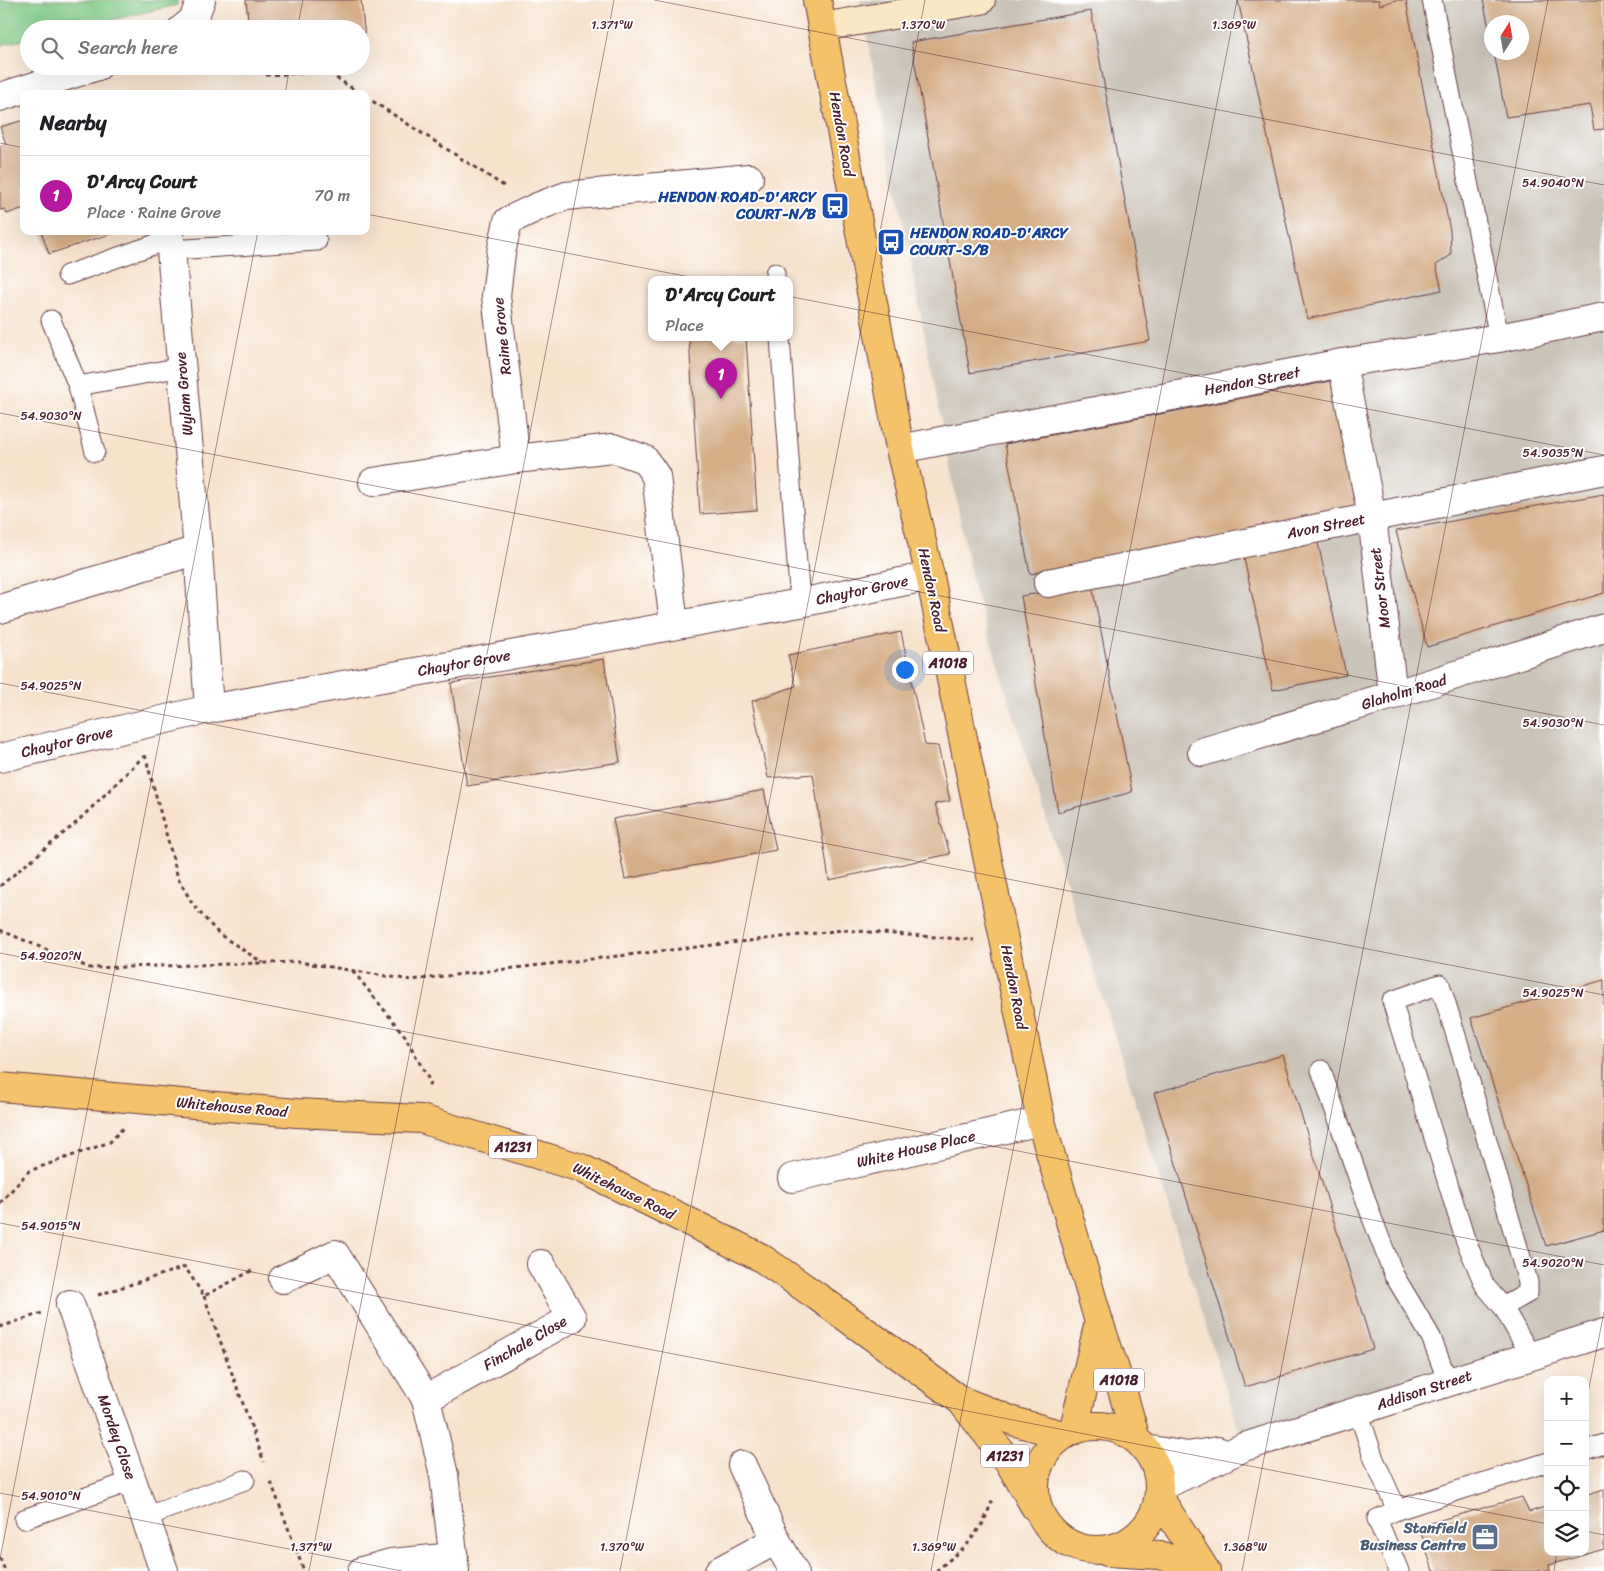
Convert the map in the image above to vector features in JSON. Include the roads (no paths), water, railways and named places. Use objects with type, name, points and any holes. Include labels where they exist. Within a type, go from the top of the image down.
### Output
[{"type":"main road","name":"Hendon Road","points":[[817,0],[900,449],[930,576],[1041,1121],[1098,1322],[1141,1444]]},
{"type":"main road","name":"Whitehouse Road","points":[[0,1087],[298,1113],[421,1119],[580,1168],[760,1257],[818,1296],[960,1400],[1016,1422],[1069,1432]]},
{"type":"main road","name":"Hendon Road","points":[[1069,1432],[1098,1322]]},
{"type":"main road","name":"Whitehouse Road","points":[[960,1400],[1009,1462],[1042,1519]]},
{"type":"main road","points":[[1099,1426],[1118,1429],[1141,1444],[1154,1463],[1159,1492],[1205,1571],[1160,1555],[1082,1550],[1065,1543],[1052,1532],[1042,1519],[1035,1501],[1034,1482],[1039,1464],[1048,1448],[1069,1432],[1099,1426]]},
{"type":"main road","points":[[1100,1551],[1120,1546],[1138,1536],[1152,1518],[1159,1492]]},
{"type":"street","points":[[194,20],[201,0]]},
{"type":"street","points":[[822,27],[981,0]]},
{"type":"street","points":[[22,90],[70,75]]},
{"type":"street","points":[[0,97],[20,91]]},
{"type":"street","name":"Raine Grove","points":[[516,459],[496,296],[501,253],[508,221],[566,196],[750,178]]},
{"type":"street","name":"Wylam Grove","points":[[171,244],[198,550],[209,709]]},
{"type":"street","name":"Hendon Street","points":[[900,449],[1342,363],[1499,338],[1604,317]]},
{"type":"street","name":"Moor Street","points":[[1342,363],[1372,517],[1393,696]]},
{"type":"street","points":[[374,482],[516,459],[613,448],[644,459],[656,476],[674,624]]},
{"type":"street","name":"Avon Street","points":[[1048,583],[1604,470]]},
{"type":"street","points":[[0,609],[198,550]]},
{"type":"street","name":"Chaytor Grove","points":[[0,758],[209,709],[674,624],[800,603],[930,576]]},
{"type":"street","name":"Glaholm Road","points":[[1202,752],[1393,696],[1604,628]]},
{"type":"street","name":"White House Place","points":[[792,1178],[1041,1121]]},
{"type":"street","points":[[284,1279],[335,1254],[426,1399],[444,1474],[455,1564],[391,1564],[362,1571]]},
{"type":"street","name":"Finchale Close","points":[[426,1399],[572,1318],[541,1264]]},
{"type":"street","name":"Mordey Close","points":[[70,1304],[164,1571]]},
{"type":"street","name":"Addison Street","points":[[1244,1447],[1604,1333]]},
{"type":"street","points":[[1141,1444],[1188,1456],[1244,1447]]},
{"type":"street","points":[[1159,1492],[1244,1447]]},
{"type":"street","points":[[742,1465],[776,1540],[794,1571]]},
{"type":"street","points":[[720,1571],[776,1540]]},
{"type":"lane","points":[[1432,0],[1499,338]]},
{"type":"lane","points":[[67,275],[171,244],[318,241]]},
{"type":"lane","points":[[51,320],[78,386],[95,452]]},
{"type":"lane","points":[[780,341],[800,603]]},
{"type":"lane","points":[[78,386],[182,367]]},
{"type":"lane","points":[[1503,1307],[1528,1293],[1528,1282],[1440,984],[1392,1001],[1465,1239],[1485,1286],[1503,1307],[1531,1356]]},
{"type":"lane","points":[[1322,1070],[1372,1218],[1394,1275],[1431,1338],[1448,1382]]},
{"type":"lane","points":[[1358,1411],[1374,1459],[1397,1510]]},
{"type":"lane","points":[[1589,1449],[1604,1444]]},
{"type":"lane","points":[[1399,1571],[1377,1519],[1397,1510],[1544,1463]]},
{"type":"lane","points":[[145,1517],[245,1480]]},
{"type":"lane","points":[[24,1519],[132,1481]]},
{"type":"place","name":"HENDON ROAD-D'ARCY COURT-N/B","points":[[835,206]]},
{"type":"place","name":"HENDON ROAD-D'ARCY COURT-S/B","points":[[891,242]]},
{"type":"place","name":"D'Arcy Court","points":[[721,399]]},
{"type":"place","name":"Stanfield Business Centre","points":[[1485,1537]]}]
